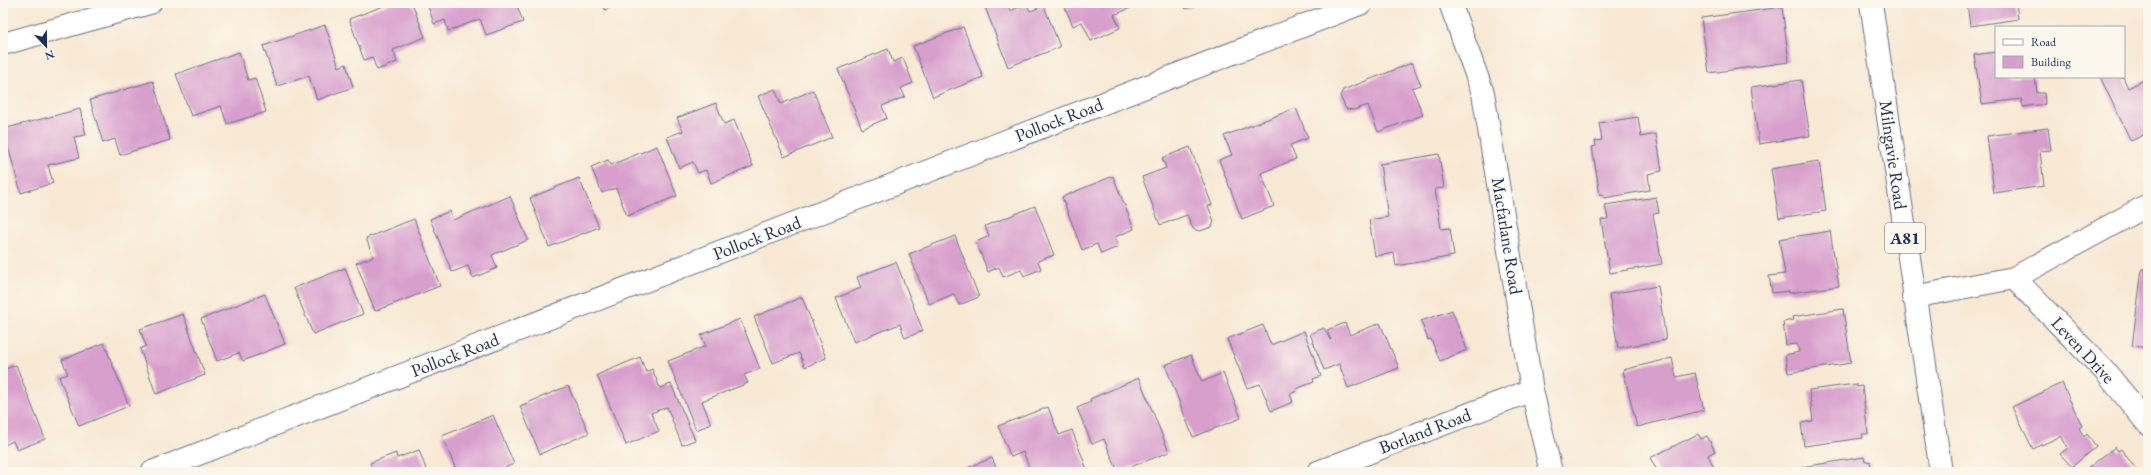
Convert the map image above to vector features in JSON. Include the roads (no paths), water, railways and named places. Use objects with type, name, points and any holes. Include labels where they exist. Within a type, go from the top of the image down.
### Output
[{"type":"street","points":[[3,44],[150,3]]},
{"type":"street","name":"Pollock Road","points":[[152,472],[1362,3]]},
{"type":"street","name":"Macfarlane Road","points":[[1450,3],[1483,93],[1532,390],[1551,472]]},
{"type":"street","name":"Milngavie Road","points":[[1871,3],[1913,297],[1941,472]]},
{"type":"street","points":[[1913,297],[2014,278],[2148,205]]},
{"type":"street","name":"Leven Drive","points":[[2014,278],[2104,370],[2148,424]]},
{"type":"street","name":"Borland Road","points":[[1318,472],[1532,390]]}]
